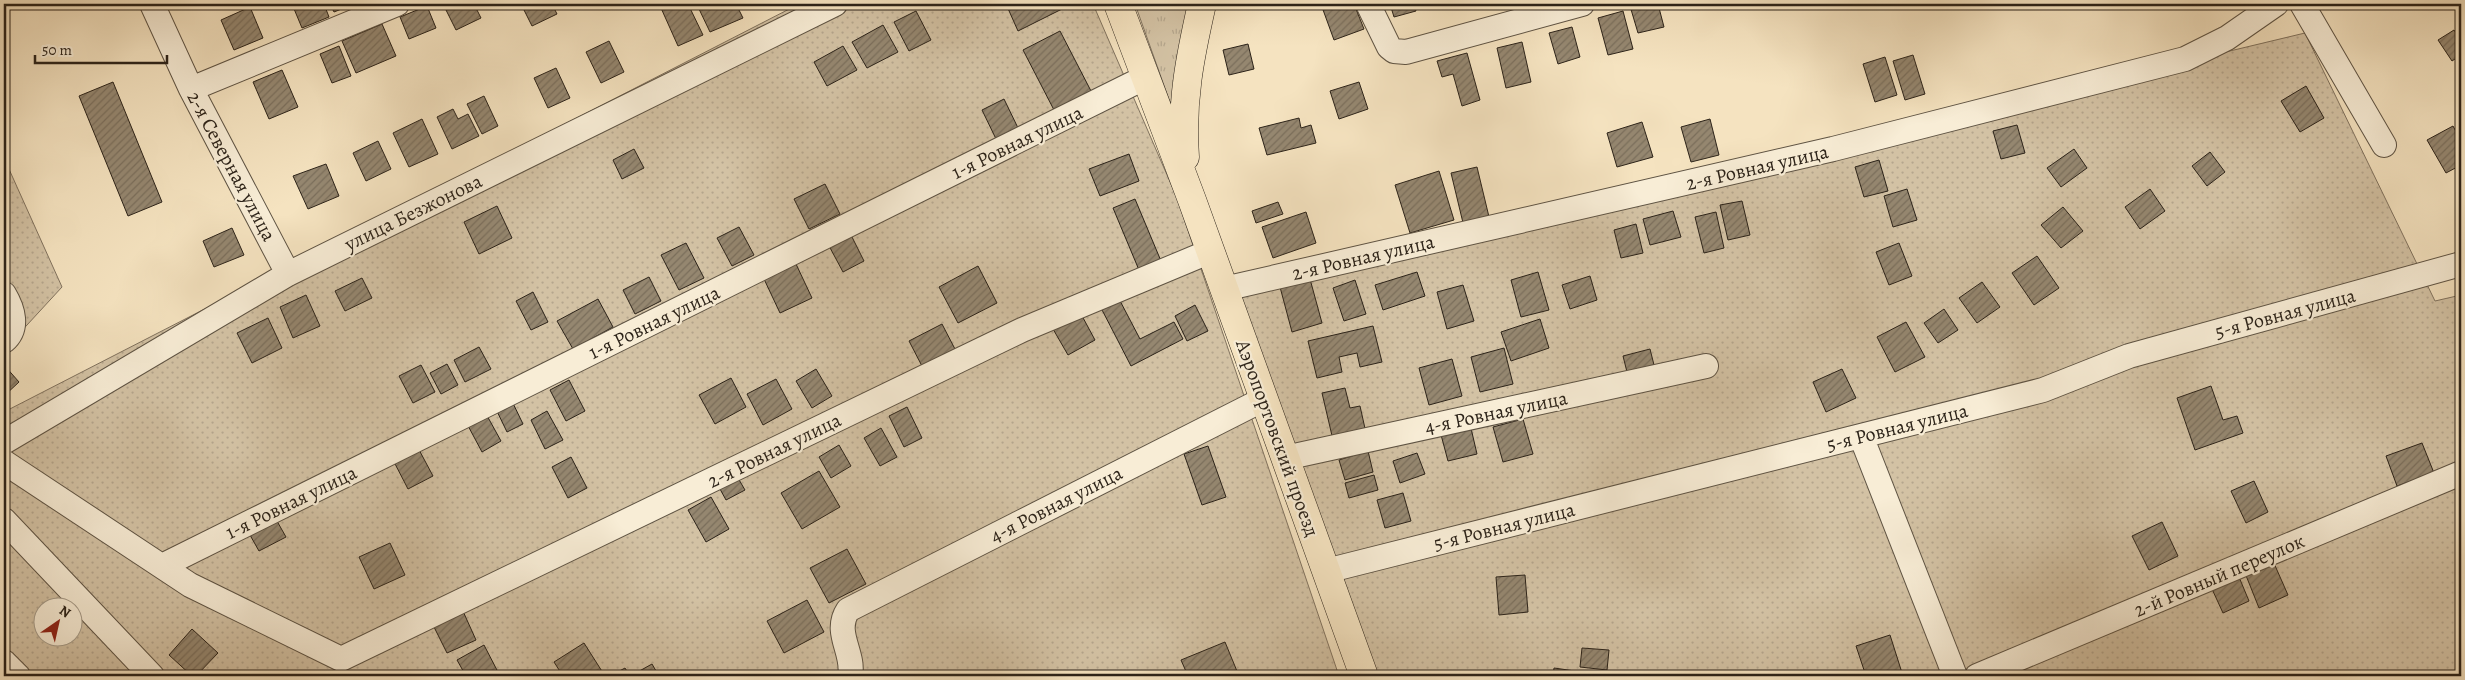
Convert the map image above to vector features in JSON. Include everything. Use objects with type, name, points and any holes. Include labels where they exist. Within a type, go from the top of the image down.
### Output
[{"type":"main road","points":[[1118,4],[1192,200]]},
{"type":"main road","points":[[1192,200],[1185,157],[1183,120],[1186,82],[1202,4]]},
{"type":"main road","name":"Аэропортовский проезд","points":[[1192,200],[1364,676]]},
{"type":"street","name":"2-я Северная улица","points":[[152,4],[191,89],[288,274]]},
{"type":"street","points":[[191,89],[397,4]]},
{"type":"street","name":"улица Безжонова","points":[[4,442],[288,274],[834,4]]},
{"type":"street","points":[[1368,4],[1389,47],[1394,51],[1406,52],[1582,4]]},
{"type":"street","name":"2-я Ровная улица","points":[[1224,289],[1833,149],[2185,59],[2227,38],[2276,4]]},
{"type":"street","points":[[2302,4],[2384,145]]},
{"type":"street","name":"1-я Ровная улица","points":[[162,566],[1146,78]]},
{"type":"street","name":"2-я Ровная улица","points":[[162,566],[190,585],[340,658],[1022,330],[1211,250]]},
{"type":"street","name":"5-я Ровная улица","points":[[1326,571],[2043,390],[2129,356],[2461,264]]},
{"type":"street","points":[[4,294],[11,307],[13,318],[12,329],[4,341]]},
{"type":"street","name":"4-я Ровная улица","points":[[1286,458],[1706,366]]},
{"type":"street","name":"4-я Ровная улица","points":[[850,676],[851,669],[842,627],[848,610],[1264,399]]},
{"type":"street","points":[[1861,436],[1955,676]]},
{"type":"street","points":[[4,462],[162,566]]},
{"type":"street","name":"2-й Ровный переулок","points":[[1977,676],[2461,474]]},
{"type":"street","points":[[4,520],[152,676]]},
{"type":"street","points":[[4,662],[18,676]]},
{"type":"green space","points":[[799,4],[1093,4],[1177,198],[1339,676],[4,676],[4,412]]},
{"type":"green space","points":[[1135,4],[1192,4],[1175,104],[1171,105]]},
{"type":"green space","points":[[2305,33],[2435,301],[2461,295],[2461,676],[1374,676],[1232,290]]},
{"type":"green space","points":[[4,158],[62,287],[4,350]]},
{"type":"building","points":[[292,4],[324,4],[329,17],[302,28]]},
{"type":"building","points":[[330,4],[354,4],[334,12]]},
{"type":"building","points":[[448,4],[474,4],[481,18],[456,30],[444,6]]},
{"type":"building","points":[[521,4],[552,4],[557,14],[532,26]]},
{"type":"building","points":[[670,4],[688,4],[703,35],[678,46],[661,8]]},
{"type":"building","points":[[710,4],[736,4],[743,18],[710,32],[699,9]]},
{"type":"building","points":[[1006,4],[1062,4],[1064,8],[1018,31]]},
{"type":"building","points":[[1330,4],[1354,4],[1364,29],[1334,40],[1322,7]]},
{"type":"building","points":[[1390,4],[1414,4],[1416,11],[1394,17]]},
{"type":"building","points":[[1658,4],[1664,27],[1638,33],[1630,6]]},
{"type":"building","points":[[427,6],[436,28],[409,39],[400,17]]},
{"type":"building","points":[[250,7],[263,38],[234,50],[221,20]]},
{"type":"building","points":[[916,11],[931,40],[909,51],[894,22]]},
{"type":"building","points":[[1623,11],[1633,49],[1608,55],[1598,18]]},
{"type":"building","points":[[382,24],[396,56],[356,73],[342,41]]},
{"type":"building","points":[[883,25],[898,52],[867,68],[852,42]]},
{"type":"building","points":[[1572,27],[1580,57],[1558,64],[1549,33]]},
{"type":"building","points":[[2454,30],[2461,41],[2461,55],[2452,61],[2438,40]]},
{"type":"building","points":[[1060,31],[1091,91],[1054,110],[1023,50]]},
{"type":"building","points":[[609,41],[624,72],[601,83],[586,52]]},
{"type":"building","points":[[1522,42],[1531,82],[1506,88],[1497,48]]},
{"type":"building","points":[[1248,44],[1254,69],[1229,75],[1223,50]]},
{"type":"building","points":[[339,46],[351,76],[332,83],[320,54]]},
{"type":"building","points":[[843,46],[857,70],[827,86],[814,62]]},
{"type":"building","points":[[1467,53],[1480,100],[1462,106],[1453,74],[1442,77],[1437,61]]},
{"type":"building","points":[[1913,55],[1925,94],[1905,100],[1893,61]]},
{"type":"building","points":[[1885,57],[1897,95],[1875,102],[1863,64]]},
{"type":"building","points":[[556,68],[570,98],[548,108],[534,78]]},
{"type":"building","points":[[282,70],[298,107],[269,119],[253,82]]},
{"type":"building","points":[[113,82],[162,202],[128,216],[79,96]]},
{"type":"building","points":[[1359,82],[1368,109],[1339,119],[1330,91]]},
{"type":"building","points":[[2306,86],[2324,118],[2300,132],[2281,101]]},
{"type":"building","points":[[484,96],[498,126],[482,134],[467,104]]},
{"type":"building","points":[[1004,99],[1019,130],[997,141],[982,110]]},
{"type":"building","points":[[453,109],[458,119],[468,114],[479,136],[452,149],[437,117]]},
{"type":"building","points":[[1299,118],[1301,128],[1311,125],[1316,143],[1267,155],[1259,128]]},
{"type":"building","points":[[422,119],[438,154],[409,167],[393,133]]},
{"type":"building","points":[[1710,119],[1719,155],[1691,162],[1681,127]]},
{"type":"building","points":[[1642,122],[1653,157],[1617,167],[1607,133]]},
{"type":"building","points":[[2017,125],[2025,153],[2001,159],[1993,131]]},
{"type":"building","points":[[2453,126],[2461,141],[2461,165],[2446,173],[2427,140]]},
{"type":"building","points":[[378,141],[391,169],[366,181],[353,153]]},
{"type":"building","points":[[634,149],[644,168],[622,179],[613,160]]},
{"type":"building","points":[[2074,149],[2087,168],[2061,187],[2047,168]]},
{"type":"building","points":[[2210,152],[2225,172],[2207,186],[2192,166]]},
{"type":"building","points":[[1129,154],[1139,181],[1100,196],[1089,169]]},
{"type":"building","points":[[1879,160],[1888,191],[1864,197],[1855,167]]},
{"type":"building","points":[[326,164],[339,196],[308,209],[293,176]]},
{"type":"building","points":[[1477,167],[1490,221],[1464,227],[1451,173]]},
{"type":"building","points":[[1439,171],[1454,220],[1410,233],[1395,185]]},
{"type":"building","points":[[825,184],[840,214],[809,229],[794,199]]},
{"type":"building","points":[[1907,189],[1917,220],[1893,227],[1884,196]]},
{"type":"building","points":[[2150,189],[2165,211],[2140,229],[2125,207]]},
{"type":"building","points":[[1135,199],[1161,261],[1139,270],[1113,208]]},
{"type":"building","points":[[1742,201],[1750,235],[1728,240],[1720,205]]},
{"type":"building","points":[[1278,202],[1283,214],[1256,223],[1252,211]]},
{"type":"building","points":[[497,206],[512,238],[479,254],[464,222]]},
{"type":"building","points":[[2063,207],[2083,231],[2061,248],[2041,225]]},
{"type":"building","points":[[1673,211],[1681,237],[1650,245],[1643,219]]},
{"type":"building","points":[[1306,212],[1316,243],[1273,258],[1262,227]]},
{"type":"building","points":[[1716,212],[1724,248],[1704,253],[1695,217]]},
{"type":"building","points":[[1636,224],[1643,253],[1621,258],[1614,230]]},
{"type":"building","points":[[739,227],[754,255],[732,266],[717,238]]},
{"type":"building","points":[[232,228],[244,255],[214,267],[203,241]]},
{"type":"building","points":[[850,233],[864,261],[843,272],[828,244]]},
{"type":"building","points":[[686,243],[704,278],[679,290],[661,255]]},
{"type":"building","points":[[1899,243],[1912,276],[1889,285],[1876,252]]},
{"type":"building","points":[[2037,256],[2059,288],[2034,305],[2012,273]]},
{"type":"building","points":[[796,264],[812,298],[780,313],[764,279]]},
{"type":"building","points":[[978,266],[997,303],[958,323],[939,287]]},
{"type":"building","points":[[1417,272],[1425,296],[1383,310],[1375,285]]},
{"type":"building","points":[[1538,272],[1549,310],[1521,317],[1511,280]]},
{"type":"building","points":[[1590,276],[1597,300],[1570,309],[1562,285]]},
{"type":"building","points":[[649,277],[661,301],[635,314],[623,290]]},
{"type":"building","points":[[362,278],[372,298],[345,311],[335,291]]},
{"type":"building","points":[[1310,279],[1322,323],[1292,332],[1280,287]]},
{"type":"building","points":[[1355,280],[1366,314],[1344,321],[1333,288]]},
{"type":"building","points":[[1982,282],[2000,307],[1977,323],[1959,298]]},
{"type":"building","points":[[1463,285],[1474,321],[1447,329],[1437,292]]},
{"type":"building","points":[[533,292],[548,322],[531,330],[516,301]]},
{"type":"building","points":[[306,295],[320,326],[293,338],[280,307]]},
{"type":"building","points":[[1118,297],[1140,339],[1174,322],[1183,339],[1131,366],[1100,306]]},
{"type":"building","points":[[598,299],[613,327],[573,349],[557,321]]},
{"type":"building","points":[[1195,305],[1208,331],[1187,341],[1175,316]]},
{"type":"building","points":[[1944,309],[1958,330],[1938,343],[1924,323]]},
{"type":"building","points":[[1081,314],[1095,340],[1068,355],[1053,329]]},
{"type":"building","points":[[268,318],[282,348],[252,363],[237,333]]},
{"type":"building","points":[[1540,319],[1549,348],[1511,361],[1501,332]]},
{"type":"building","points":[[1906,322],[1925,357],[1895,372],[1877,337]]},
{"type":"building","points":[[942,324],[956,351],[923,368],[909,341]]},
{"type":"building","points":[[1373,326],[1382,362],[1360,367],[1357,353],[1339,357],[1342,372],[1317,378],[1308,341]]},
{"type":"building","points":[[479,347],[491,369],[465,382],[454,360]]},
{"type":"building","points":[[1504,348],[1513,384],[1480,392],[1471,357]]},
{"type":"building","points":[[1650,349],[1655,369],[1628,376],[1623,356]]},
{"type":"building","points":[[1452,359],[1462,396],[1429,405],[1419,368]]},
{"type":"building","points":[[447,364],[458,385],[441,394],[430,373]]},
{"type":"building","points":[[4,365],[19,382],[4,396]]},
{"type":"building","points":[[421,365],[435,392],[413,403],[399,376]]},
{"type":"building","points":[[816,369],[832,396],[812,408],[796,381]]},
{"type":"building","points":[[1842,369],[1856,398],[1826,412],[1813,382]]},
{"type":"building","points":[[731,378],[746,407],[715,424],[699,395]]},
{"type":"building","points":[[776,379],[792,409],[763,425],[747,394]]},
{"type":"building","points":[[569,380],[585,411],[566,421],[550,390]]},
{"type":"building","points":[[2211,386],[2223,420],[2237,416],[2243,433],[2195,450],[2177,398]]},
{"type":"building","points":[[1345,388],[1350,408],[1360,406],[1366,433],[1333,440],[1322,393]]},
{"type":"building","points":[[509,395],[523,424],[507,432],[493,403]]},
{"type":"building","points":[[907,407],[922,438],[904,447],[889,416]]},
{"type":"building","points":[[547,411],[563,440],[545,449],[531,420]]},
{"type":"building","points":[[485,412],[501,441],[482,452],[466,422]]},
{"type":"building","points":[[1523,419],[1533,454],[1503,462],[1493,427]]},
{"type":"building","points":[[1470,424],[1477,454],[1448,461],[1440,431]]},
{"type":"building","points":[[881,428],[897,457],[880,466],[864,438]]},
{"type":"building","points":[[2422,443],[2434,473],[2397,486],[2386,456]]},
{"type":"building","points":[[839,445],[851,466],[831,478],[819,457]]},
{"type":"building","points":[[417,446],[433,476],[408,489],[392,458]]},
{"type":"building","points":[[1208,446],[1226,497],[1202,505],[1184,454]]},
{"type":"building","points":[[1368,451],[1373,472],[1345,480],[1339,460]]},
{"type":"building","points":[[1417,453],[1425,474],[1400,483],[1393,461]]},
{"type":"building","points":[[571,457],[587,488],[568,498],[552,467]]},
{"type":"building","points":[[819,471],[840,507],[802,529],[781,493]]},
{"type":"building","points":[[1374,475],[1378,490],[1349,498],[1345,483]]},
{"type":"building","points":[[738,478],[745,490],[726,500],[720,489]]},
{"type":"building","points":[[2254,481],[2268,512],[2246,523],[2231,491]]},
{"type":"building","points":[[1403,493],[1411,521],[1385,528],[1377,500]]},
{"type":"building","points":[[711,497],[729,529],[706,542],[688,510]]},
{"type":"building","points":[[273,514],[286,537],[259,551],[246,528]]},
{"type":"building","points":[[2162,522],[2178,556],[2149,570],[2132,536]]},
{"type":"building","points":[[390,543],[405,575],[374,589],[359,557]]},
{"type":"building","points":[[847,549],[866,584],[829,603],[810,568]]},
{"type":"building","points":[[2273,561],[2288,595],[2259,608],[2245,573]]},
{"type":"building","points":[[1525,575],[1528,612],[1499,615],[1496,577]]},
{"type":"building","points":[[2239,577],[2249,601],[2223,613],[2212,589]]},
{"type":"building","points":[[807,600],[824,632],[784,653],[767,621]]},
{"type":"building","points":[[462,609],[476,640],[447,653],[432,623]]},
{"type":"building","points":[[192,629],[218,653],[196,676],[192,676],[169,655]]},
{"type":"building","points":[[1890,635],[1903,676],[1866,676],[1856,646]]},
{"type":"building","points":[[1225,642],[1239,676],[1188,676],[1181,660]]},
{"type":"building","points":[[584,643],[605,676],[563,676],[554,662]]},
{"type":"building","points":[[484,645],[499,674],[495,676],[466,676],[457,660]]},
{"type":"building","points":[[1582,648],[1609,650],[1607,670],[1580,667]]},
{"type":"building","points":[[652,664],[659,676],[635,676],[634,674]]},
{"type":"building","points":[[625,668],[630,676],[610,676]]},
{"type":"building","points":[[1554,668],[1582,672],[1582,676],[1553,676]]}]
